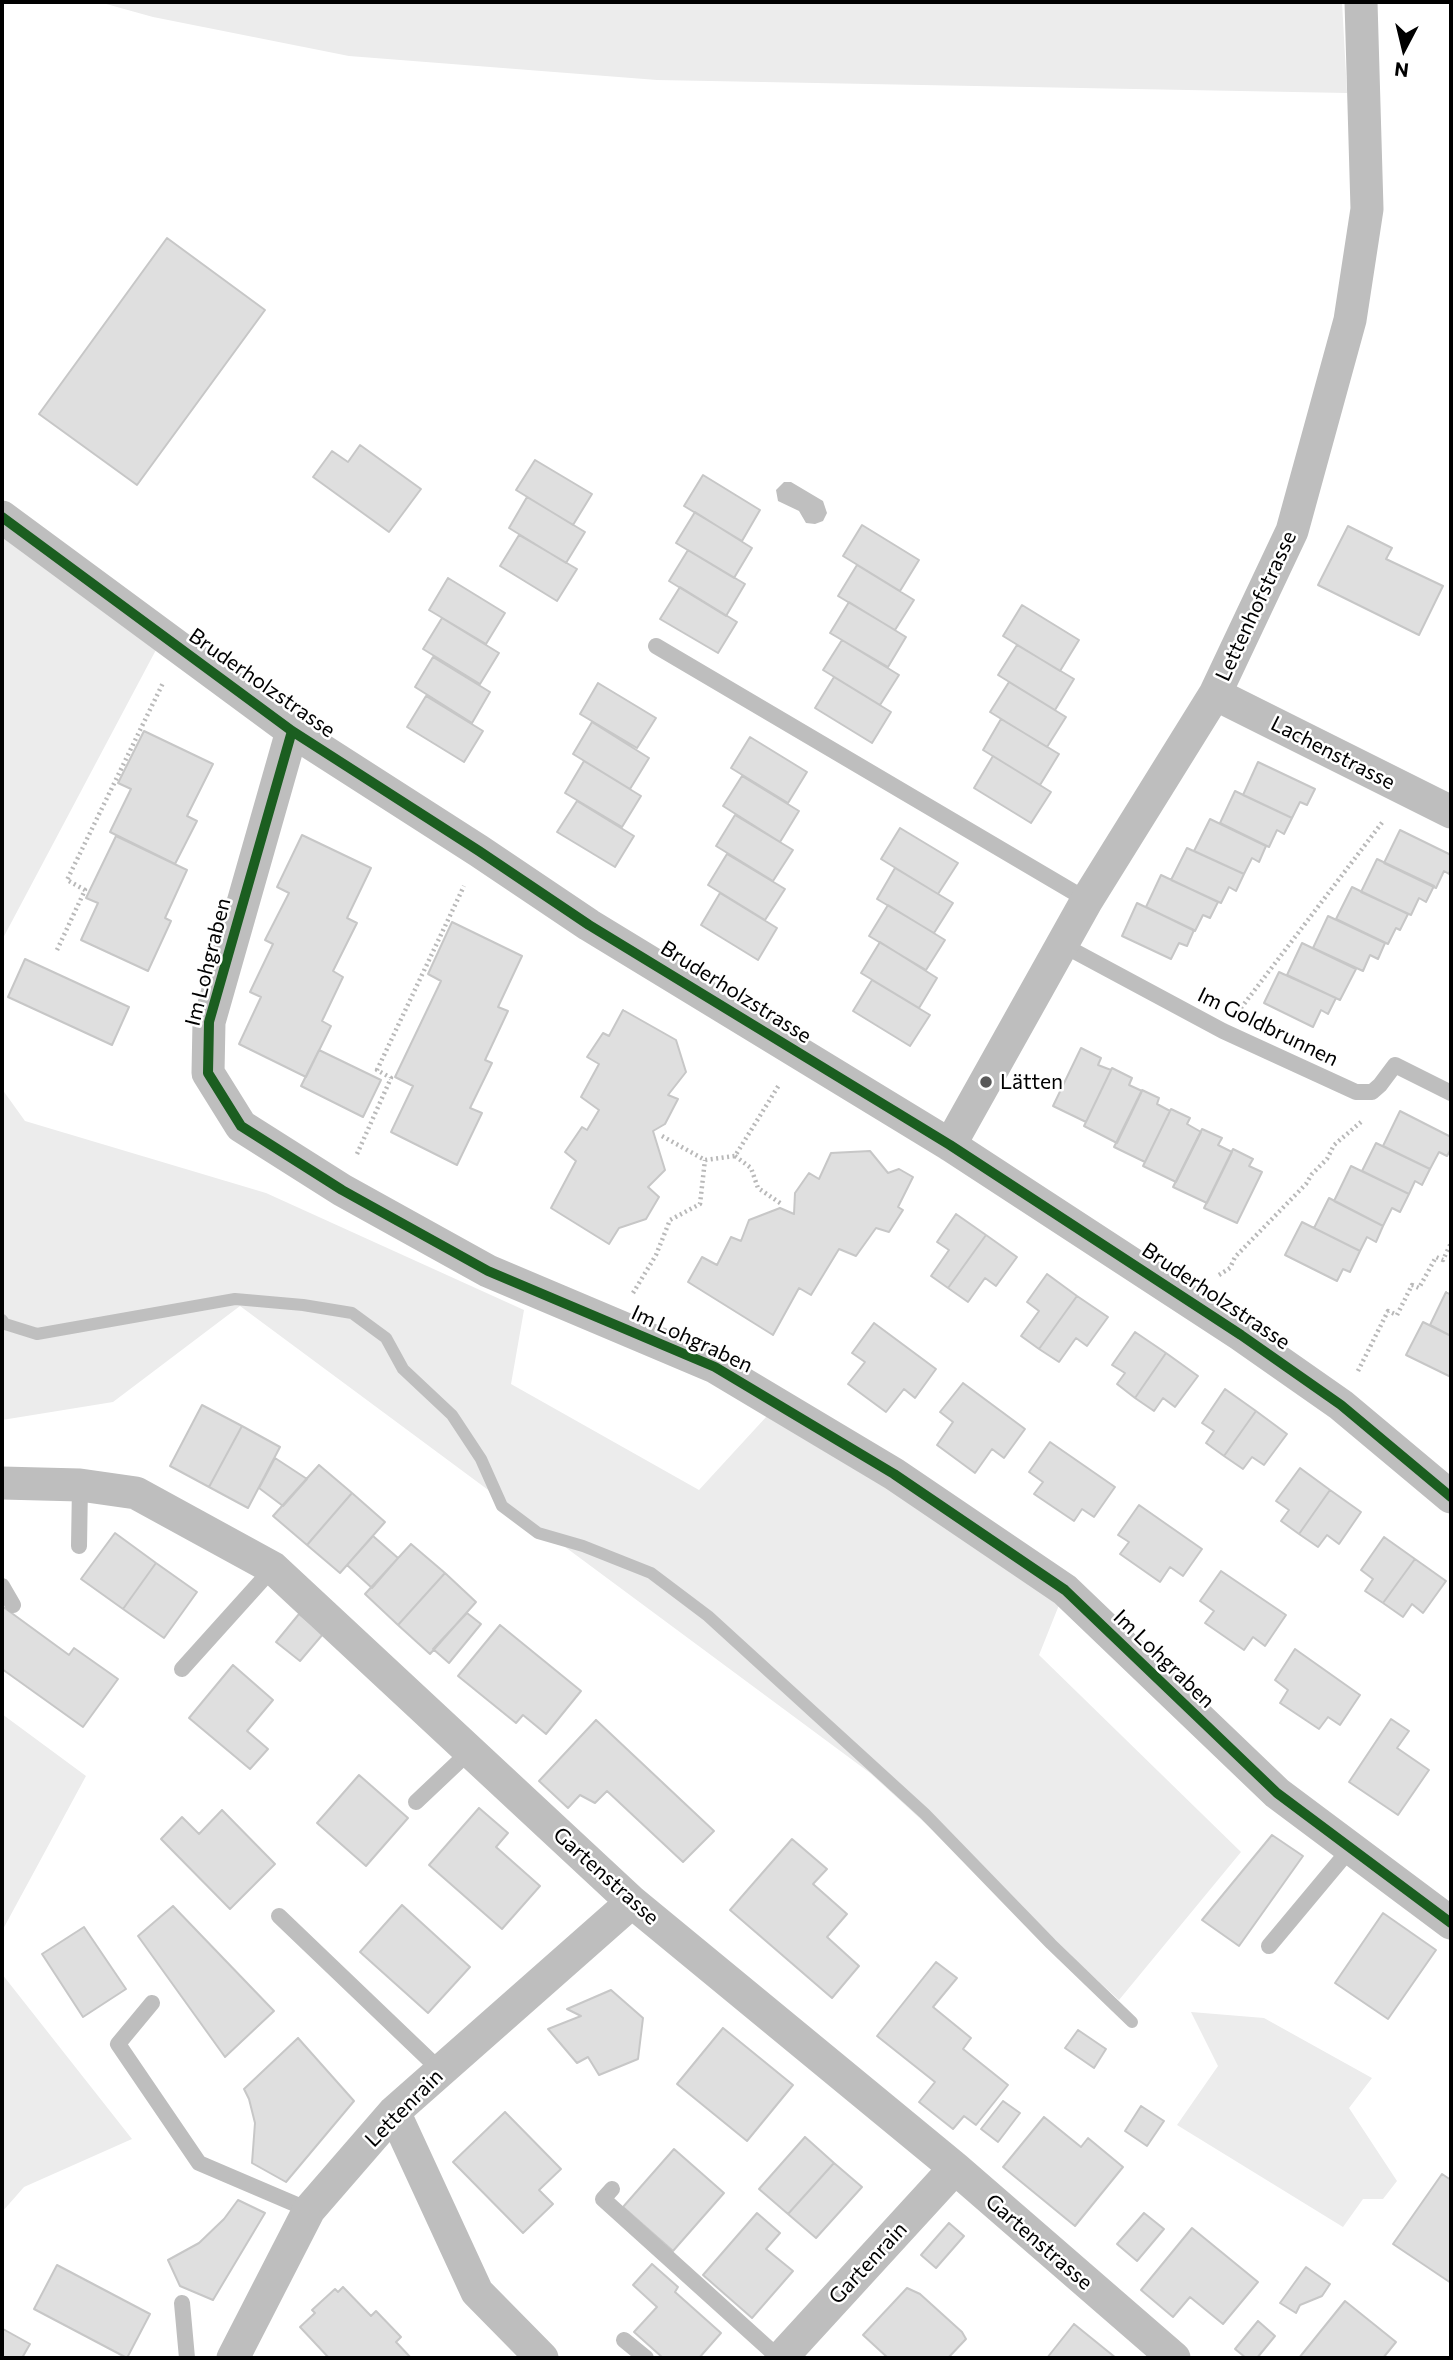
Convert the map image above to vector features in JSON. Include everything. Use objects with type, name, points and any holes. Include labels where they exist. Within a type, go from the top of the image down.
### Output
[{"type":"street","name":"Lettenhofstrasse","points":[[950,1145],[1061,944],[1215,694],[1292,531],[1350,320],[1367,209],[1361,2]]},
{"type":"street","name":"Bruderholzstrasse","points":[[2,517],[292,731],[589,925],[950,1145],[1263,1350],[1340,1405],[1451,1497]]},
{"type":"street","name":"Lachenstrasse","points":[[1215,694],[1451,812]]},
{"type":"street","name":"Im Lohgraben","points":[[292,731],[209,1022],[208,1073],[241,1126],[342,1190],[488,1271],[715,1367],[894,1474],[1065,1590],[1277,1793],[1451,1923]]},
{"type":"street","name":"Gartenstrasse","points":[[2,1483],[80,1485],[136,1493],[273,1568],[632,1902],[955,2168],[1174,2358]]},
{"type":"street","name":"Lettenrain","points":[[233,2358],[309,2210],[394,2112],[632,1902]]},
{"type":"street","points":[[394,2112],[477,2292],[542,2358]]},
{"type":"street","name":"Gartenrain","points":[[780,2358],[955,2168]]},
{"type":"lane","points":[[656,646],[1087,900]]},
{"type":"lane","name":"Im Goldbrunnen","points":[[1061,944],[1223,1031],[1356,1092],[1372,1092],[1395,1065],[1451,1093]]},
{"type":"lane","points":[[79,1546],[80,1485]]},
{"type":"lane","points":[[182,1669],[273,1568]]},
{"type":"lane","points":[[2,1586],[13,1605]]},
{"type":"lane","points":[[416,1802],[470,1751]]},
{"type":"lane","points":[[1269,1946],[1350,1849]]},
{"type":"lane","points":[[279,1916],[441,2071]]},
{"type":"lane","points":[[152,2003],[118,2044],[199,2163],[309,2210]]},
{"type":"lane","points":[[612,2189],[603,2199],[780,2358]]},
{"type":"lane","points":[[182,2303],[187,2358]]},
{"type":"lane","points":[[624,2340],[646,2358]]},
{"type":"path","points":[[57,950],[85,890],[67,880],[162,687]]},
{"type":"path","points":[[1223,1031],[1407,790]]},
{"type":"path","points":[[370,1124],[391,1078],[377,1070],[456,903]]},
{"type":"path","points":[[735,1156],[784,1078]]},
{"type":"path","points":[[1230,1268],[1235,1257],[1327,1159],[1334,1144],[1360,1124]]},
{"type":"path","points":[[662,1136],[705,1160],[735,1156],[751,1168],[758,1188],[783,1205]]},
{"type":"path","points":[[614,1324],[656,1255],[670,1220],[700,1204],[705,1160]]},
{"type":"path","points":[[1371,1345],[1388,1311],[1397,1315],[1412,1284],[1419,1288],[1436,1257],[1443,1260],[1451,1243]]},
{"type":"shaded area","points":[[99,2],[1342,2],[1347,93],[657,80],[349,56],[153,17]]},
{"type":"shaded area","points":[[784,482],[791,482],[823,501],[827,513],[823,521],[806,523],[799,511],[778,501],[776,490]]},
{"type":"shaded area","points":[[2,533],[157,648],[2,940]]},
{"type":"shaded area","points":[[2,1089],[25,1121],[266,1193],[524,1310],[511,1384],[699,1490],[778,1404],[1065,1590],[1039,1655],[1241,1852],[1119,2000],[870,1773],[240,1306],[113,1402],[2,1420]]},
{"type":"shaded area","points":[[2,1714],[86,1776],[2,1931]]},
{"type":"shaded area","points":[[2,1974],[132,2139],[24,2187],[2,2212]]},
{"type":"shaded area","points":[[1191,2012],[1264,2018],[1372,2078],[1349,2108],[1397,2181],[1383,2199],[1363,2199],[1343,2227],[1177,2125],[1218,2066]]},
{"type":"building","points":[[167,238],[265,310],[137,485],[39,414]]},
{"type":"building","points":[[360,445],[421,489],[389,532],[313,477],[332,451],[348,462]]},
{"type":"building","points":[[535,460],[592,494],[573,525],[516,490]]},
{"type":"building","points":[[703,475],[760,510],[742,541],[684,506]]},
{"type":"building","points":[[527,497],[585,532],[566,563],[509,528]]},
{"type":"building","points":[[695,512],[752,548],[734,578],[676,543]]},
{"type":"building","points":[[862,525],[919,560],[900,591],[843,556]]},
{"type":"building","points":[[1348,526],[1392,548],[1386,559],[1443,586],[1419,635],[1318,585]]},
{"type":"building","points":[[519,535],[577,569],[557,601],[500,566]]},
{"type":"building","points":[[688,550],[745,584],[726,616],[669,581]]},
{"type":"building","points":[[857,565],[914,600],[895,630],[838,596]]},
{"type":"building","points":[[448,578],[505,613],[486,644],[429,610]]},
{"type":"building","points":[[680,587],[737,622],[718,653],[660,619]]},
{"type":"building","points":[[849,602],[906,637],[888,667],[830,633]]},
{"type":"building","points":[[1022,605],[1079,640],[1060,671],[1003,636]]},
{"type":"building","points":[[442,618],[499,653],[480,684],[423,649]]},
{"type":"building","points":[[842,640],[899,675],[880,705],[823,670]]},
{"type":"building","points":[[1017,645],[1074,679],[1055,710],[998,675]]},
{"type":"building","points":[[433,657],[490,692],[472,723],[415,687]]},
{"type":"building","points":[[834,677],[891,712],[872,743],[815,708]]},
{"type":"building","points":[[1009,682],[1066,717],[1047,747],[990,712]]},
{"type":"building","points":[[598,683],[656,718],[637,748],[580,714]]},
{"type":"building","points":[[426,696],[483,731],[464,762],[407,727]]},
{"type":"building","points":[[1001,719],[1059,754],[1040,785],[983,750]]},
{"type":"building","points":[[592,722],[649,758],[630,789],[573,754]]},
{"type":"building","points":[[144,731],[213,764],[187,816],[197,821],[175,864],[110,832],[131,789],[118,783]]},
{"type":"building","points":[[750,737],[807,772],[788,803],[731,768]]},
{"type":"building","points":[[993,756],[1051,792],[1031,823],[974,788]]},
{"type":"building","points":[[584,761],[641,796],[622,827],[565,793]]},
{"type":"building","points":[[1258,762],[1315,789],[1307,805],[1300,802],[1292,818],[1243,795]]},
{"type":"building","points":[[742,776],[799,811],[780,842],[723,806]]},
{"type":"building","points":[[1235,791],[1292,818],[1284,834],[1277,830],[1269,847],[1220,823]]},
{"type":"building","points":[[577,801],[634,836],[615,867],[557,832]]},
{"type":"building","points":[[735,815],[793,850],[773,881],[716,846]]},
{"type":"building","points":[[1210,819],[1266,846],[1259,862],[1252,858],[1244,874],[1194,851]]},
{"type":"building","points":[[900,828],[958,863],[938,894],[881,859]]},
{"type":"building","points":[[1400,830],[1451,855],[1449,874],[1444,871],[1436,888],[1384,863]]},
{"type":"building","points":[[302,835],[371,868],[347,918],[357,923],[333,971],[343,977],[322,1021],[331,1026],[306,1077],[239,1044],[261,997],[250,992],[273,944],[265,940],[289,893],[277,887]]},
{"type":"building","points":[[116,836],[187,870],[165,918],[171,921],[148,971],[81,940],[98,903],[86,898]]},
{"type":"building","points":[[1187,848],[1244,874],[1236,891],[1229,887],[1221,903],[1171,880]]},
{"type":"building","points":[[727,854],[785,889],[765,920],[708,885]]},
{"type":"building","points":[[1377,859],[1434,886],[1426,902],[1419,898],[1411,915],[1361,892]]},
{"type":"building","points":[[895,868],[953,903],[934,933],[877,899]]},
{"type":"building","points":[[1161,875],[1218,902],[1210,918],[1203,915],[1195,931],[1146,907]]},
{"type":"building","points":[[1352,887],[1408,914],[1400,930],[1396,928],[1388,944],[1336,919]]},
{"type":"building","points":[[720,893],[777,928],[758,960],[701,925]]},
{"type":"building","points":[[1137,903],[1194,930],[1187,946],[1179,943],[1171,959],[1122,936]]},
{"type":"building","points":[[888,905],[945,940],[926,970],[869,936]]},
{"type":"building","points":[[1328,916],[1385,943],[1378,959],[1370,955],[1363,971],[1313,948]]},
{"type":"building","points":[[452,922],[522,956],[498,1007],[508,1011],[485,1060],[492,1063],[470,1108],[482,1113],[457,1165],[391,1132],[413,1086],[395,1077],[441,981],[428,974]]},
{"type":"building","points":[[880,942],[937,978],[919,1008],[861,973]]},
{"type":"building","points":[[1302,943],[1356,969],[1340,1000],[1287,975]]},
{"type":"building","points":[[25,959],[129,1007],[112,1045],[8,997]]},
{"type":"building","points":[[1279,972],[1336,998],[1328,1014],[1321,1010],[1313,1027],[1264,1003]]},
{"type":"building","points":[[872,980],[930,1015],[910,1046],[853,1011]]},
{"type":"building","points":[[623,1010],[676,1040],[686,1072],[668,1095],[678,1099],[665,1124],[653,1131],[665,1170],[648,1187],[659,1197],[646,1219],[619,1228],[609,1244],[551,1208],[576,1161],[565,1152],[582,1127],[587,1130],[599,1110],[581,1097],[599,1064],[587,1057],[603,1033],[609,1036]]},
{"type":"building","points":[[1081,1048],[1101,1058],[1098,1065],[1111,1070],[1086,1122],[1053,1106]]},
{"type":"building","points":[[319,1050],[381,1080],[363,1117],[301,1086]]},
{"type":"building","points":[[1112,1068],[1132,1078],[1129,1085],[1142,1091],[1117,1143],[1084,1126]]},
{"type":"building","points":[[1142,1090],[1159,1098],[1157,1104],[1170,1111],[1145,1162],[1114,1147]]},
{"type":"building","points":[[1171,1109],[1190,1118],[1187,1124],[1201,1132],[1176,1182],[1143,1166]]},
{"type":"building","points":[[1400,1111],[1451,1137],[1451,1149],[1447,1156],[1439,1152],[1430,1169],[1383,1146]]},
{"type":"building","points":[[1202,1129],[1222,1138],[1218,1145],[1232,1152],[1207,1203],[1173,1187]]},
{"type":"building","points":[[1376,1143],[1430,1169],[1422,1185],[1415,1181],[1409,1194],[1362,1171]]},
{"type":"building","points":[[1233,1149],[1253,1159],[1249,1166],[1262,1172],[1237,1223],[1204,1208]]},
{"type":"building","points":[[870,1151],[888,1173],[899,1169],[913,1177],[898,1207],[903,1210],[889,1232],[876,1228],[856,1256],[839,1249],[811,1295],[799,1288],[773,1335],[688,1282],[702,1257],[717,1265],[731,1237],[741,1241],[749,1220],[780,1208],[794,1214],[795,1193],[809,1173],[819,1179],[831,1153]]},
{"type":"building","points":[[1351,1166],[1409,1194],[1400,1212],[1392,1208],[1383,1226],[1334,1201]]},
{"type":"building","points":[[1329,1198],[1383,1226],[1376,1242],[1367,1237],[1360,1251],[1314,1228]]},
{"type":"building","points":[[956,1214],[986,1235],[948,1288],[931,1276],[949,1250],[937,1242]]},
{"type":"building","points":[[1302,1222],[1360,1251],[1350,1272],[1343,1269],[1337,1281],[1285,1255]]},
{"type":"building","points":[[986,1235],[1017,1257],[996,1286],[985,1278],[968,1302],[948,1288]]},
{"type":"building","points":[[1047,1274],[1077,1296],[1039,1349],[1021,1336],[1039,1311],[1027,1302]]},
{"type":"building","points":[[1446,1292],[1451,1295],[1451,1336],[1430,1325]]},
{"type":"building","points":[[1077,1296],[1108,1317],[1087,1346],[1076,1338],[1059,1362],[1039,1349]]},
{"type":"building","points":[[1423,1322],[1451,1336],[1451,1377],[1406,1355]]},
{"type":"building","points":[[874,1323],[936,1369],[915,1398],[904,1389],[886,1412],[848,1384],[865,1362],[852,1353]]},
{"type":"building","points":[[1135,1332],[1166,1353],[1135,1398],[1117,1384],[1125,1373],[1112,1365]]},
{"type":"building","points":[[1166,1353],[1198,1376],[1175,1407],[1163,1398],[1154,1411],[1135,1398]]},
{"type":"building","points":[[963,1383],[1025,1429],[1004,1458],[992,1449],[975,1473],[937,1445],[953,1422],[940,1412]]},
{"type":"building","points":[[1225,1389],[1256,1411],[1224,1456],[1206,1443],[1214,1431],[1202,1423]]},
{"type":"building","points":[[202,1405],[242,1426],[209,1487],[170,1466]]},
{"type":"building","points":[[1256,1411],[1287,1434],[1264,1465],[1252,1457],[1243,1469],[1224,1456]]},
{"type":"building","points":[[242,1426],[280,1447],[248,1508],[209,1487]]},
{"type":"building","points":[[1050,1442],[1115,1487],[1094,1517],[1082,1509],[1074,1521],[1034,1494],[1043,1482],[1029,1472]]},
{"type":"building","points":[[275,1458],[307,1479],[283,1506],[259,1488]]},
{"type":"building","points":[[319,1465],[352,1493],[307,1545],[273,1516]]},
{"type":"building","points":[[1300,1468],[1330,1490],[1299,1534],[1281,1521],[1289,1510],[1276,1501]]},
{"type":"building","points":[[1330,1490],[1361,1512],[1339,1544],[1327,1535],[1318,1547],[1299,1534]]},
{"type":"building","points":[[352,1493],[385,1522],[340,1573],[307,1545]]},
{"type":"building","points":[[1139,1505],[1202,1549],[1183,1576],[1170,1567],[1160,1582],[1120,1554],[1129,1542],[1118,1535]]},
{"type":"building","points":[[115,1533],[156,1563],[123,1609],[81,1579]]},
{"type":"building","points":[[373,1536],[398,1558],[372,1588],[347,1565]]},
{"type":"building","points":[[1384,1537],[1415,1559],[1383,1603],[1365,1591],[1373,1579],[1361,1570]]},
{"type":"building","points":[[411,1544],[445,1573],[398,1625],[365,1594]]},
{"type":"building","points":[[1415,1559],[1446,1581],[1423,1613],[1412,1604],[1403,1617],[1383,1603]]},
{"type":"building","points":[[156,1563],[197,1592],[164,1638],[123,1609]]},
{"type":"building","points":[[1221,1571],[1286,1615],[1265,1646],[1253,1637],[1244,1650],[1205,1623],[1214,1611],[1200,1601]]},
{"type":"building","points":[[445,1573],[476,1602],[430,1654],[398,1625]]},
{"type":"building","points":[[2,1606],[69,1655],[74,1648],[118,1679],[83,1727],[2,1669]]},
{"type":"building","points":[[467,1613],[481,1624],[449,1663],[433,1649]]},
{"type":"building","points":[[299,1614],[323,1634],[300,1661],[276,1642]]},
{"type":"building","points":[[500,1625],[581,1691],[546,1734],[523,1715],[516,1723],[458,1676]]},
{"type":"building","points":[[1295,1649],[1360,1695],[1340,1725],[1328,1717],[1319,1729],[1280,1703],[1288,1690],[1275,1680]]},
{"type":"building","points":[[233,1665],[273,1700],[247,1731],[268,1749],[250,1769],[189,1718]]},
{"type":"building","points":[[1391,1719],[1409,1731],[1397,1748],[1429,1770],[1398,1815],[1349,1782]]},
{"type":"building","points":[[596,1720],[714,1831],[683,1862],[607,1791],[595,1803],[580,1795],[568,1808],[539,1781]]},
{"type":"building","points":[[359,1775],[408,1818],[366,1866],[317,1823]]},
{"type":"building","points":[[479,1808],[508,1833],[496,1847],[540,1886],[502,1929],[429,1865]]},
{"type":"building","points":[[222,1810],[275,1864],[230,1909],[161,1839],[182,1817],[199,1834]]},
{"type":"building","points":[[1272,1835],[1303,1856],[1239,1946],[1202,1920]]},
{"type":"building","points":[[792,1839],[827,1869],[813,1884],[847,1914],[827,1937],[859,1966],[832,1998],[730,1910]]},
{"type":"building","points":[[402,1905],[470,1967],[428,2013],[360,1952]]},
{"type":"building","points":[[173,1906],[274,2011],[225,2057],[138,1936]]},
{"type":"building","points":[[1383,1913],[1436,1950],[1388,2019],[1335,1983]]},
{"type":"building","points":[[84,1927],[126,1989],[83,2017],[42,1954]]},
{"type":"building","points":[[936,1962],[957,1978],[933,2007],[971,2038],[963,2049],[1008,2085],[976,2125],[964,2116],[953,2129],[919,2102],[935,2082],[877,2036]]},
{"type":"building","points":[[611,1990],[643,2018],[638,2059],[599,2075],[588,2057],[577,2063],[548,2029],[581,2016],[567,2009]]},
{"type":"building","points":[[723,2028],[793,2085],[747,2141],[677,2084]]},
{"type":"building","points":[[1078,2030],[1106,2049],[1094,2068],[1065,2048]]},
{"type":"building","points":[[298,2038],[354,2101],[286,2182],[252,2163],[255,2123],[244,2089]]},
{"type":"building","points":[[1003,2101],[1020,2113],[998,2142],[981,2129]]},
{"type":"building","points":[[1141,2106],[1164,2121],[1147,2146],[1125,2131]]},
{"type":"building","points":[[505,2112],[561,2169],[539,2190],[553,2204],[523,2233],[453,2162]]},
{"type":"building","points":[[1044,2117],[1081,2147],[1088,2138],[1123,2167],[1075,2226],[1003,2167]]},
{"type":"building","points":[[805,2137],[834,2163],[788,2214],[759,2189]]},
{"type":"building","points":[[674,2149],[724,2193],[673,2251],[623,2207]]},
{"type":"building","points":[[834,2163],[862,2187],[816,2238],[788,2214]]},
{"type":"building","points":[[1442,2174],[1451,2180],[1451,2283],[1393,2244]]},
{"type":"building","points":[[238,2200],[265,2213],[213,2300],[180,2286],[168,2260],[199,2243],[224,2219]]},
{"type":"building","points":[[757,2213],[780,2233],[766,2249],[793,2271],[752,2318],[703,2275]]},
{"type":"building","points":[[1144,2213],[1164,2229],[1137,2261],[1117,2244]]},
{"type":"building","points":[[949,2223],[964,2236],[936,2268],[921,2255]]},
{"type":"building","points":[[1192,2228],[1258,2282],[1223,2324],[1190,2297],[1173,2317],[1141,2290]]},
{"type":"building","points":[[652,2264],[678,2287],[675,2292],[721,2333],[699,2358],[663,2358],[634,2332],[657,2307],[633,2285]]},
{"type":"building","points":[[57,2265],[150,2314],[127,2358],[34,2309]]},
{"type":"building","points":[[1306,2267],[1330,2284],[1322,2296],[1300,2305],[1296,2313],[1280,2303]]},
{"type":"building","points":[[343,2287],[371,2316],[376,2311],[401,2337],[396,2342],[411,2358],[329,2358],[300,2327],[315,2313],[312,2310],[335,2289],[338,2292]]},
{"type":"building","points":[[907,2288],[920,2294],[962,2332],[966,2339],[948,2358],[888,2358],[863,2335]]},
{"type":"building","points":[[1345,2301],[1396,2342],[1383,2358],[1299,2358]]},
{"type":"building","points":[[1258,2321],[1275,2336],[1257,2358],[1246,2358],[1235,2349]]},
{"type":"building","points":[[1074,2324],[1116,2358],[1047,2358]]},
{"type":"building","points":[[3,2329],[30,2344],[22,2358],[2,2358]]},
{"type":"waterway","points":[[2,1320],[5,1324],[37,1334],[235,1299],[303,1305],[352,1313],[386,1338],[403,1369],[452,1415],[481,1459],[502,1506],[538,1533],[583,1546],[651,1573],[708,1616],[925,1814],[1051,1944],[1132,2022]]},
{"type":"cycle path","points":[[2,517],[292,731],[589,925],[950,1145],[1241,1335],[1341,1405],[1451,1497]]},
{"type":"cycle path","points":[[292,731],[209,1022],[208,1073],[241,1126],[342,1190],[488,1271],[715,1367],[894,1474],[1065,1590],[1277,1793],[1451,1923]]},
{"type":"place","name":"Lätten","points":[[986,1082]]}]
